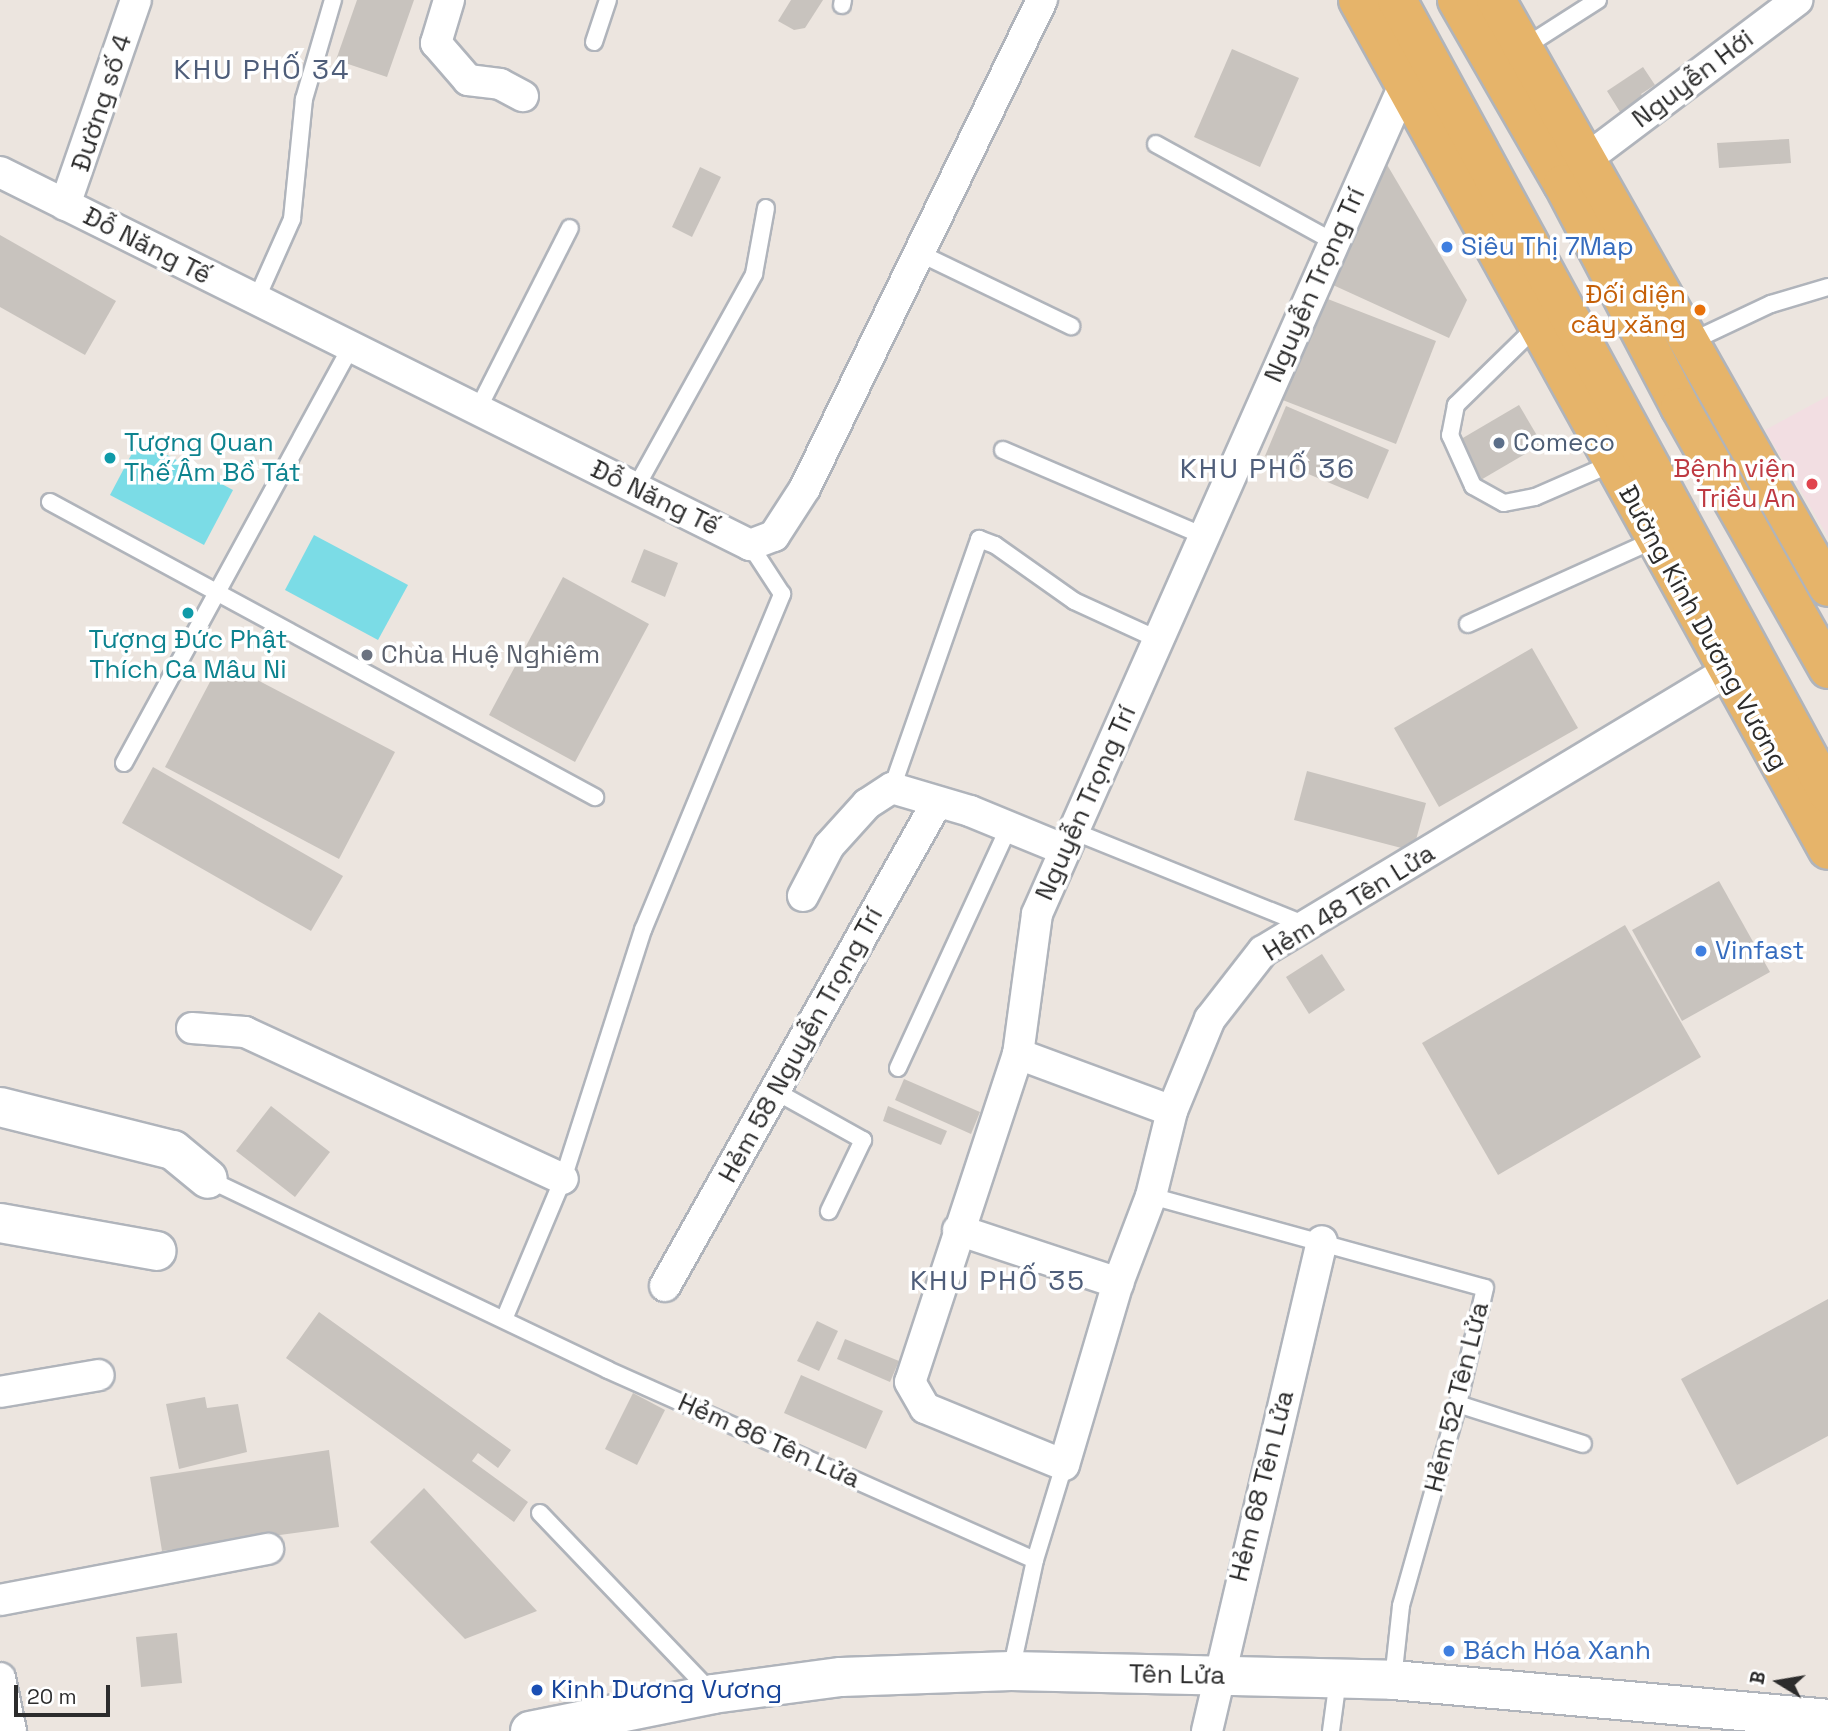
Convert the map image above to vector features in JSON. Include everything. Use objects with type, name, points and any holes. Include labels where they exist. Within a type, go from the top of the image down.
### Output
[{"type":"main road","name":"Đường Kinh Dương Vương","points":[[1358,0],[1538,324],[1654,540],[1828,793]]},
{"type":"main road","name":"Đường Kinh Dương Vương","points":[[1397,0],[1741,663],[1827,844]]},
{"type":"main road","points":[[1457,0],[1828,668]]},
{"type":"main road","points":[[1496,0],[1589,158],[1688,343],[1828,587]]},
{"type":"main road","points":[[1405,83],[1423,46]]},
{"type":"main road","points":[[0,1107],[173,1150],[208,1179]]},
{"type":"main road","points":[[0,1223],[157,1251]]},
{"type":"main road","name":"Tên Lửa","points":[[530,1731],[713,1694],[841,1677],[1011,1671],[1393,1680],[1828,1719]]},
{"type":"street","name":"Đường số 4","points":[[65,205],[136,0]]},
{"type":"street","points":[[449,0],[436,43],[468,80],[500,84],[523,96]]},
{"type":"street","name":"Đỗ Năng Tế","points":[[0,172],[350,349],[750,545],[774,536],[805,488],[1042,0]]},
{"type":"street","name":"Nguyễn Hới","points":[[1589,158],[1797,0]]},
{"type":"street","name":"Nguyễn Trọng Trí","points":[[1064,1465],[925,1408],[910,1382],[1018,1054],[1037,914],[1405,83]]},
{"type":"street","name":"Hẻm 48 Tên Lửa","points":[[1064,1465],[1118,1283],[1151,1196],[1172,1111],[1209,1019],[1263,951],[1741,663]]},
{"type":"street","points":[[803,895],[829,846],[867,804],[892,788],[936,804],[970,811],[1009,827],[1069,841]]},
{"type":"street","name":"Hẻm 58 Nguyễn Trọng Trí","points":[[665,1286],[936,804]]},
{"type":"street","points":[[192,1028],[245,1032],[564,1179]]},
{"type":"street","points":[[1018,1054],[1172,1111]]},
{"type":"street","points":[[958,1230],[1118,1283]]},
{"type":"street","name":"Hẻm 68 Tên Lửa","points":[[1207,1731],[1217,1675],[1322,1241]]},
{"type":"street","points":[[0,1392],[99,1375]]},
{"type":"street","points":[[0,1600],[268,1549]]},
{"type":"street","points":[[0,1678],[11,1731]]},
{"type":"lane","points":[[256,300],[292,219],[304,99],[332,0]]},
{"type":"lane","points":[[594,42],[608,0]]},
{"type":"lane","points":[[1523,48],[1598,0]]},
{"type":"lane","points":[[1156,144],[1334,242]]},
{"type":"lane","points":[[635,489],[754,274],[766,208]]},
{"type":"lane","points":[[477,411],[570,228]]},
{"type":"lane","points":[[919,253],[1071,326]]},
{"type":"lane","points":[[1688,343],[1771,304],[1828,287]]},
{"type":"lane","points":[[1538,324],[1456,405],[1450,435],[1473,486],[1504,503],[1535,498],[1611,464]]},
{"type":"lane","points":[[124,763],[350,349]]},
{"type":"lane","points":[[1003,450],[1203,536]]},
{"type":"lane","points":[[50,502],[595,797]]},
{"type":"lane","points":[[892,788],[979,539],[995,545],[1074,601],[1157,639]]},
{"type":"lane","points":[[1468,624],[1654,540]]},
{"type":"lane","points":[[505,1317],[564,1179],[643,930],[782,594],[750,545]]},
{"type":"lane","points":[[898,1068],[1009,827]]},
{"type":"lane","points":[[1069,841],[1306,925]]},
{"type":"lane","points":[[775,1091],[863,1140],[829,1211]]},
{"type":"lane","name":"Hẻm 86 Tên Lửa","points":[[208,1179],[505,1317],[608,1370],[1035,1560]]},
{"type":"lane","name":"Hẻm 52 Tên Lửa","points":[[1151,1196],[1485,1288],[1458,1404],[1401,1606],[1393,1680]]},
{"type":"lane","points":[[1458,1404],[1583,1444]]},
{"type":"lane","points":[[1011,1671],[1035,1560],[1064,1465]]},
{"type":"lane","points":[[540,1513],[713,1694]]},
{"type":"lane","points":[[1331,1731],[1338,1679]]},
{"type":"shaded area","name":"Bệnh viện Triều An","points":[[1828,396],[1828,537],[1765,430]]},
{"type":"water","points":[[139,440],[233,490],[204,545],[110,495]]},
{"type":"water","points":[[314,535],[408,585],[378,640],[285,590]]},
{"type":"building","points":[[357,0],[414,0],[387,77],[336,60]]},
{"type":"building","points":[[791,0],[823,0],[805,28],[794,30],[778,21]]},
{"type":"building","points":[[1232,49],[1299,78],[1260,167],[1194,137]]},
{"type":"building","points":[[1643,67],[1655,85],[1641,94],[1649,104],[1625,120],[1607,91]]},
{"type":"building","points":[[1789,139],[1791,163],[1719,168],[1717,143]]},
{"type":"building","points":[[1386,163],[1467,300],[1449,338],[1333,285]]},
{"type":"building","points":[[700,167],[721,177],[692,237],[672,227]]},
{"type":"building","points":[[0,235],[116,301],[85,355],[0,307]]},
{"type":"building","points":[[1320,296],[1436,341],[1396,444],[1280,399]]},
{"type":"building","name":"Comeco","points":[[1519,405],[1542,444],[1479,481],[1456,442]]},
{"type":"building","points":[[1286,406],[1389,450],[1368,499],[1265,456]]},
{"type":"building","points":[[644,549],[678,563],[665,597],[631,582]]},
{"type":"building","points":[[563,577],[649,624],[575,762],[489,715]]},
{"type":"building","points":[[1532,648],[1578,728],[1439,807],[1394,728]]},
{"type":"building","points":[[221,661],[395,752],[339,859],[165,767]]},
{"type":"building","points":[[153,767],[343,876],[311,931],[122,823]]},
{"type":"building","points":[[1307,771],[1426,803],[1413,851],[1294,820]]},
{"type":"building","name":"Vinfast","points":[[1719,881],[1770,972],[1682,1021],[1632,930]]},
{"type":"building","points":[[1625,925],[1701,1057],[1498,1175],[1422,1043]]},
{"type":"building","points":[[1322,954],[1345,990],[1309,1014],[1286,977]]},
{"type":"building","points":[[904,1079],[980,1112],[971,1134],[895,1100]]},
{"type":"building","points":[[271,1106],[330,1152],[295,1197],[236,1151]]},
{"type":"building","points":[[888,1106],[947,1131],[941,1145],[883,1121]]},
{"type":"building","points":[[1828,1299],[1828,1436],[1737,1485],[1681,1379]]},
{"type":"building","points":[[319,1312],[511,1450],[498,1468],[478,1453],[472,1461],[528,1502],[514,1522],[286,1358]]},
{"type":"building","points":[[817,1321],[838,1331],[819,1371],[797,1361]]},
{"type":"building","points":[[845,1339],[899,1361],[890,1382],[837,1359]]},
{"type":"building","points":[[801,1375],[883,1411],[866,1449],[784,1413]]},
{"type":"building","points":[[633,1393],[665,1410],[637,1465],[605,1449]]},
{"type":"building","points":[[205,1397],[207,1408],[238,1404],[247,1452],[179,1469],[166,1404]]},
{"type":"building","points":[[329,1450],[339,1527],[162,1551],[150,1477]]},
{"type":"building","points":[[424,1488],[537,1611],[465,1639],[370,1542]]},
{"type":"building","points":[[177,1633],[182,1683],[141,1687],[136,1637]]},
{"type":"place","name":"Siêu Thị 7Map","points":[[1447,247]]},
{"type":"place","name":"Đối diện cây xăng","points":[[1700,310]]},
{"type":"place","name":"Comeco","points":[[1499,443]]},
{"type":"place","name":"Tượng Quan Thế Âm Bồ Tát","points":[[110,458]]},
{"type":"place","name":"Bệnh viện Triều An","points":[[1812,484]]},
{"type":"place","name":"Tượng Đức Phật Thích Ca Mâu Ni","points":[[188,613]]},
{"type":"place","name":"Chùa Huệ Nghiêm","points":[[367,655]]},
{"type":"place","name":"Vinfast","points":[[1701,951]]},
{"type":"place","name":"Bách Hóa Xanh","points":[[1449,1651]]},
{"type":"place","name":"Kinh Dương Vương","points":[[537,1690]]},
{"type":"district","name":"KHU PHỐ 34","points":[[262,69]]},
{"type":"district","name":"KHU PHỐ 36","points":[[1268,468]]},
{"type":"district","name":"KHU PHỐ 35","points":[[998,1280]]}]
